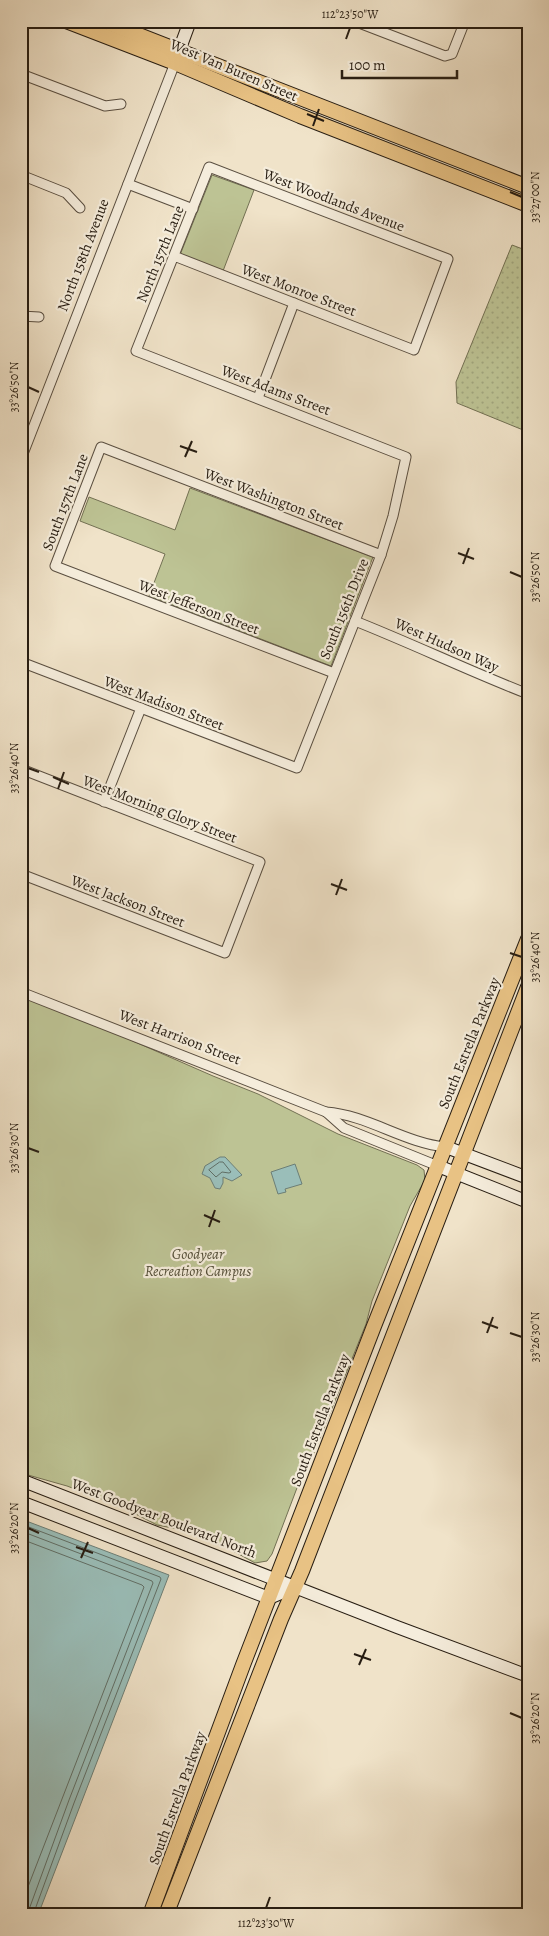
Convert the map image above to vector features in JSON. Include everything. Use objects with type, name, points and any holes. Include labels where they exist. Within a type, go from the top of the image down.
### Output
[{"type":"main road","name":"West Van Buren Street","points":[[66,21],[177,57],[528,187]]},
{"type":"main road","name":"West Van Buren Street","points":[[104,21],[300,116],[528,205]]},
{"type":"main road","name":"South Estrella Parkway","points":[[150,1915],[374,1326],[528,939]]},
{"type":"main road","name":"South Estrella Parkway","points":[[166,1915],[528,986]]},
{"type":"main road","points":[[373,1385],[367,1373],[367,1367],[377,1342],[374,1326]]},
{"type":"main road","points":[[200,1784],[224,1743],[238,1729],[234,1716],[245,1680],[244,1665]]},
{"type":"street","name":"North 158th Avenue","points":[[21,459],[190,21]]},
{"type":"street","points":[[354,21],[445,56],[452,54],[465,21]]},
{"type":"street","points":[[21,74],[105,106],[121,104]]},
{"type":"street","name":"North 157th Lane","points":[[136,352],[209,167]]},
{"type":"street","name":"West Woodlands Avenue","points":[[209,167],[448,259],[414,350]]},
{"type":"street","points":[[21,176],[66,193],[80,208]]},
{"type":"street","points":[[128,184],[193,209]]},
{"type":"street","name":"West Monroe Street","points":[[174,256],[414,350]]},
{"type":"street","points":[[258,398],[294,303]]},
{"type":"street","points":[[21,316],[39,317]]},
{"type":"street","name":"West Adams Street","points":[[136,352],[406,457]]},
{"type":"street","name":"West Washington Street","points":[[101,448],[381,555]]},
{"type":"street","name":"South 157th Lane","points":[[54,566],[101,448]]},
{"type":"street","name":"South 156th Drive","points":[[297,768],[381,555],[393,516],[406,457]]},
{"type":"street","name":"West Jefferson Street","points":[[54,566],[334,673]]},
{"type":"street","name":"West Hudson Way","points":[[355,620],[475,673],[528,694]]},
{"type":"street","name":"West Madison Street","points":[[21,662],[297,768]]},
{"type":"street","points":[[104,802],[141,708]]},
{"type":"street","name":"West Morning Glory Street","points":[[21,770],[260,862],[225,953]]},
{"type":"street","name":"West Jackson Street","points":[[21,874],[225,953]]},
{"type":"street","name":"West Harrison Street","points":[[21,992],[326,1112],[342,1113],[427,1145],[446,1147],[464,1153],[528,1178]]},
{"type":"street","name":"West Harrison Street","points":[[326,1112],[344,1128],[528,1202]]},
{"type":"street","name":"West Goodyear Boulevard North","points":[[21,1480],[528,1676]]},
{"type":"street","points":[[48,1490],[48,1499],[60,1517]]},
{"type":"street","points":[[21,1502],[269,1598],[295,1587]]},
{"type":"green space","points":[[212,175],[254,190],[223,271],[180,255]]},
{"type":"green space","points":[[512,245],[528,251],[528,432],[457,403],[456,382]]},
{"type":"green space","points":[[190,488],[373,557],[331,666],[149,596],[165,554],[80,521],[89,497],[175,530]]},
{"type":"green space","name":"Goodyear Recreation Campus","points":[[21,992],[258,1094],[338,1134],[417,1165],[424,1170],[425,1180],[410,1206],[372,1301],[366,1324],[314,1453],[303,1472],[272,1554],[267,1561],[255,1563],[224,1546],[183,1530],[157,1525],[120,1506],[67,1486],[21,1473]]},
{"type":"water","points":[[220,1157],[225,1157],[242,1175],[232,1181],[223,1177],[220,1189],[215,1188],[210,1178],[202,1174],[205,1166]]},
{"type":"water","points":[[295,1164],[302,1184],[285,1189],[286,1192],[278,1194],[271,1172]]},
{"type":"water","points":[[21,1519],[169,1575],[38,1915],[21,1915]]}]
